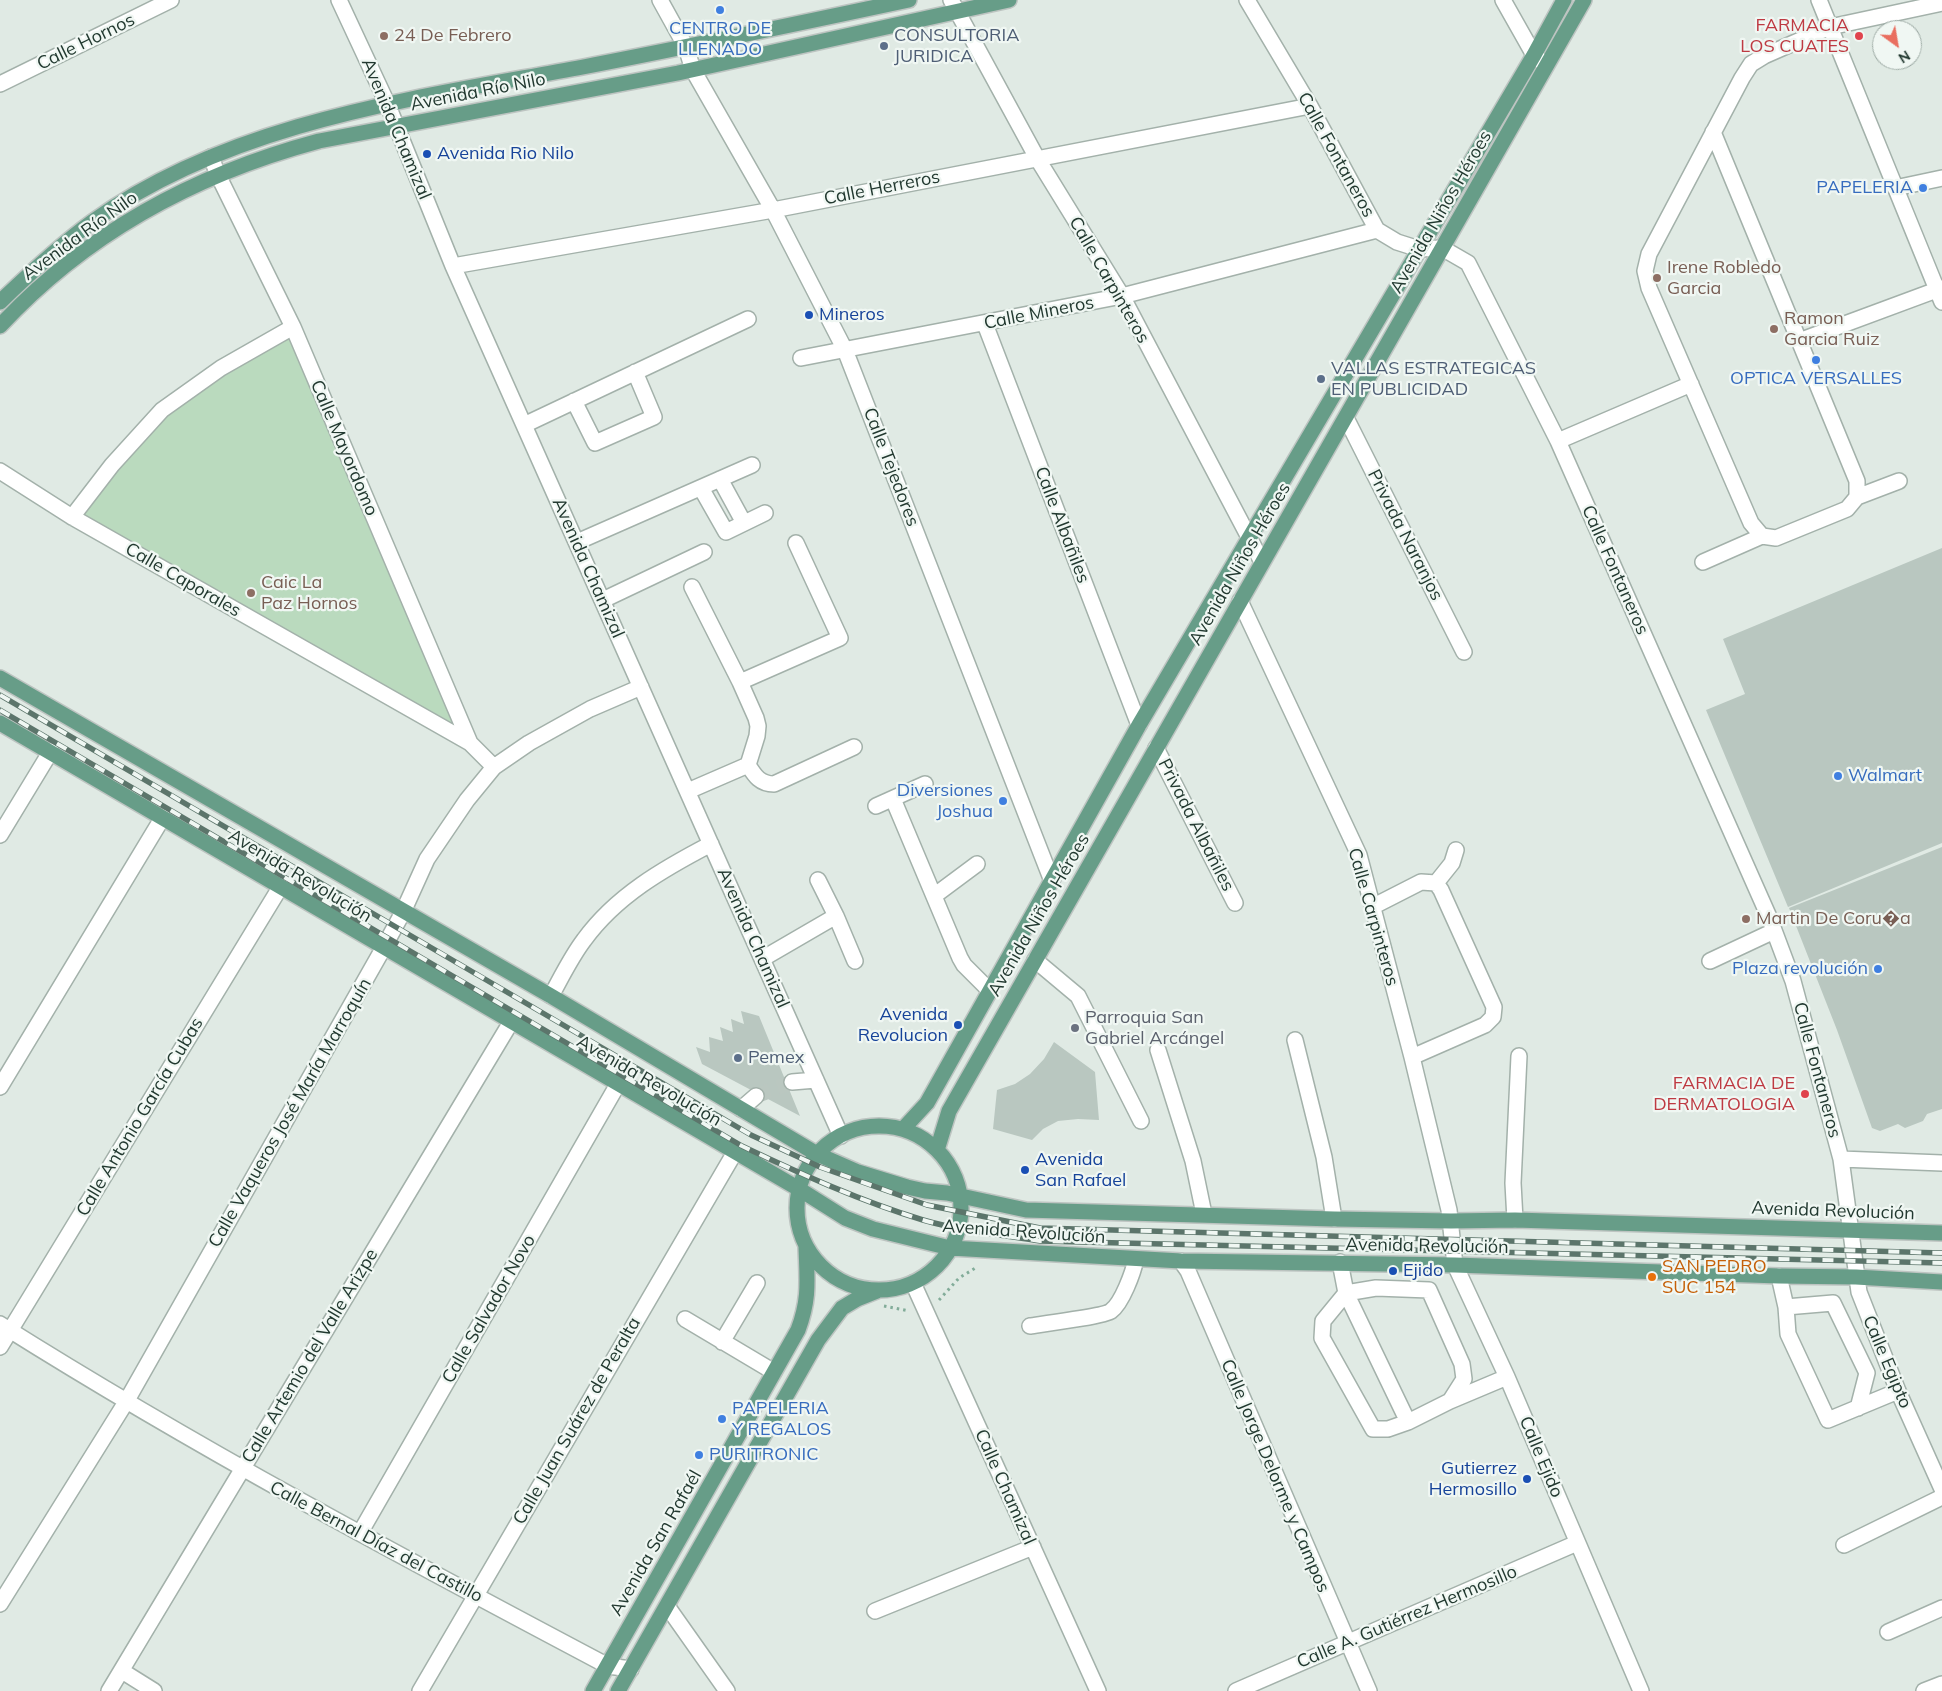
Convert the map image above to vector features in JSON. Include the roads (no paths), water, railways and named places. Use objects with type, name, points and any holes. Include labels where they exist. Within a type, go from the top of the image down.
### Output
[{"type":"main road","name":"Avenida Río Nilo","points":[[0,302],[31,272],[92,222],[174,174],[238,145],[387,103],[686,47],[909,0]]},
{"type":"main road","name":"Avenida Río Nilo","points":[[0,326],[16,308],[44,283],[120,225],[182,190],[291,149],[693,70],[954,6],[1009,0]]},
{"type":"main road","name":"Avenida Niños Héroes","points":[[903,1129],[926,1103],[1140,725],[1534,55],[1564,0]]},
{"type":"main road","name":"Avenida Niños Héroes","points":[[937,1150],[948,1111],[1584,0]]},
{"type":"main road","name":"Avenida Revolución","points":[[0,678],[551,996],[817,1154],[858,1172],[883,1180],[926,1191],[947,1192],[960,1197],[1026,1210],[1334,1219],[1515,1220],[1942,1233]]},
{"type":"main road","name":"Avenida Revolución","points":[[0,723],[51,751],[799,1189],[845,1218],[873,1229],[950,1248],[1136,1259],[1455,1265],[1856,1277],[1942,1282]]},
{"type":"main road","points":[[874,1126],[903,1129],[922,1138],[937,1150],[949,1164],[956,1180],[960,1197],[961,1215],[950,1248],[935,1268],[913,1283],[899,1288],[880,1290],[857,1287],[845,1283],[828,1273],[806,1247],[797,1214],[799,1189],[817,1154],[841,1136],[855,1130],[874,1126]]},
{"type":"main road","name":"Avenida San Rafaél","points":[[593,1691],[798,1330],[805,1312],[808,1292],[806,1247]]},
{"type":"main road","points":[[618,1691],[818,1340],[842,1308],[857,1299],[880,1290]]},
{"type":"street","name":"Calle Hornos","points":[[0,84],[171,0]]},
{"type":"street","name":"Avenida Chamizal","points":[[339,0],[387,103],[453,266],[841,1136]]},
{"type":"street","name":"Calle Tejedores","points":[[660,0],[686,47],[693,70],[773,210],[845,350],[1052,881]]},
{"type":"street","name":"Calle Fontaneros","points":[[1248,0],[1310,106],[1377,230],[1397,242],[1419,249],[1442,248],[1468,263],[1558,441],[1774,931],[1793,981],[1841,1159],[1851,1230]]},
{"type":"street","points":[[1503,0],[1534,55],[1547,66]]},
{"type":"street","points":[[1799,341],[1940,293],[1895,188],[1819,0]]},
{"type":"street","points":[[1762,536],[1750,522],[1649,288],[1645,271],[1649,254],[1751,64],[1764,56],[1830,27],[1942,3]]},
{"type":"street","name":"Calle Carpinteros","points":[[954,6],[1036,158],[1122,296],[1262,562]]},
{"type":"street","name":"Calle Herreros","points":[[453,266],[773,210],[1310,106]]},
{"type":"street","points":[[1713,132],[1857,481],[1857,497]]},
{"type":"street","name":"Calle Mayordomo","points":[[211,157],[218,175],[293,327],[470,743]]},
{"type":"street","points":[[1895,188],[1942,178]]},
{"type":"street","name":"Calle Mineros","points":[[801,358],[985,324],[1122,296],[1377,230]]},
{"type":"street","points":[[524,425],[748,319]]},
{"type":"street","name":"Calle Albañiles","points":[[985,324],[1140,725]]},
{"type":"street","points":[[72,517],[112,465],[162,410],[221,368],[293,327]]},
{"type":"street","points":[[574,401],[595,443],[654,417],[635,372]]},
{"type":"street","points":[[1558,441],[1691,384]]},
{"type":"street","name":"Privada Naranjos","points":[[1346,418],[1464,652]]},
{"type":"street","points":[[577,542],[752,465]]},
{"type":"street","name":"Calle Caporales","points":[[0,471],[72,517],[470,743],[494,767]]},
{"type":"street","points":[[720,479],[744,523]]},
{"type":"street","points":[[1703,562],[1762,536],[1776,538],[1847,509],[1857,497],[1900,480]]},
{"type":"street","points":[[701,488],[726,532],[765,513]]},
{"type":"street","points":[[740,682],[840,638],[796,543]]},
{"type":"street","points":[[603,600],[704,552]]},
{"type":"street","points":[[692,587],[756,718],[758,726],[748,766]]},
{"type":"street","name":"Calle Carpinteros","points":[[1240,601],[1359,855],[1412,1057],[1451,1221]]},
{"type":"street","name":"Calle Vaqueros José María Marroquín","points":[[0,1604],[126,1402],[384,947],[403,912],[427,859],[467,800],[494,767],[529,743],[590,709],[641,687]]},
{"type":"street","points":[[748,766],[761,782],[774,784],[854,746]]},
{"type":"street","name":"Privada Albañiles","points":[[1156,748],[1235,903]]},
{"type":"street","points":[[0,836],[51,751]]},
{"type":"street","points":[[688,791],[748,766]]},
{"type":"street","points":[[876,806],[925,784]]},
{"type":"street","points":[[893,798],[960,958],[990,991]]},
{"type":"street","points":[[0,1087],[163,817]]},
{"type":"street","points":[[551,996],[583,940],[616,904],[668,866],[711,844]]},
{"type":"street","points":[[1436,883],[1452,863],[1456,850]]},
{"type":"street","points":[[934,896],[977,864]]},
{"type":"street","points":[[818,880],[855,961]]},
{"type":"street","points":[[1372,908],[1421,882],[1436,883]]},
{"type":"street","points":[[1412,1057],[1485,1025],[1493,1018],[1494,1007],[1441,890],[1436,883]]},
{"type":"street","name":"Calle Antonio García Cubas","points":[[0,1347],[5,1327],[281,886]]},
{"type":"street","points":[[762,959],[836,916]]},
{"type":"street","points":[[1710,961],[1774,931]]},
{"type":"street","points":[[1035,960],[1078,996],[1141,1122]]},
{"type":"street","name":"Calle Artemio del Valle Arizpe","points":[[109,1691],[511,1022]]},
{"type":"street","points":[[1295,1040],[1324,1157],[1334,1219]]},
{"type":"street","points":[[1158,1050],[1193,1161],[1204,1214]]},
{"type":"street","points":[[1515,1220],[1513,1183],[1519,1056]]},
{"type":"street","points":[[792,1082],[816,1080]]},
{"type":"street","name":"Calle Salvador Novo","points":[[360,1533],[618,1084]]},
{"type":"street","points":[[741,1109],[756,1096]]},
{"type":"street","name":"Calle Juan Suárez de Peralta","points":[[420,1691],[735,1152]]},
{"type":"street","points":[[1841,1159],[1942,1164]]},
{"type":"street","name":"Calle Ejido","points":[[1451,1221],[1455,1265],[1507,1377],[1641,1691]]},
{"type":"street","name":"Calle Egipto","points":[[1851,1230],[1856,1277],[1866,1313],[1898,1391],[1942,1489]]},
{"type":"street","points":[[1030,1326],[1110,1312],[1121,1300],[1134,1269],[1136,1259]]},
{"type":"street","name":"Calle Jorge Delorme y Campos","points":[[1181,1261],[1188,1272],[1368,1691]]},
{"type":"street","points":[[1340,1262],[1346,1293],[1408,1422]]},
{"type":"street","points":[[1779,1276],[1786,1307],[1788,1334],[1828,1420],[1898,1391]]},
{"type":"street","points":[[722,1342],[757,1283]]},
{"type":"street","name":"Calle Chamizal","points":[[913,1283],[1098,1691]]},
{"type":"street","points":[[1450,1401],[1464,1378],[1462,1364],[1429,1290],[1376,1288],[1346,1293],[1323,1321],[1322,1338],[1373,1429],[1388,1429],[1408,1422],[1450,1401],[1507,1377]]},
{"type":"street","points":[[1786,1307],[1833,1304],[1866,1373],[1858,1408]]},
{"type":"street","points":[[685,1319],[774,1372]]},
{"type":"street","name":"Calle Bernal Díaz del Castillo","points":[[5,1327],[126,1402],[242,1470],[608,1666],[631,1669]]},
{"type":"street","points":[[1844,1544],[1942,1497]]},
{"type":"street","name":"Calle A. Gutiérrez Hermosillo","points":[[1236,1691],[1578,1543]]},
{"type":"street","points":[[875,1611],[1033,1547]]},
{"type":"street","points":[[667,1606],[727,1691]]},
{"type":"street","points":[[1888,1632],[1942,1608]]},
{"type":"street","points":[[122,1671],[154,1691]]},
{"type":"street","points":[[1924,1691],[1942,1684]]},
{"type":"tunnel","points":[[756,1096],[792,1082]]},
{"type":"railway","points":[[0,695],[751,1135],[820,1167],[927,1205],[1040,1228],[1942,1253]]},
{"type":"railway","points":[[0,710],[742,1146],[854,1196],[937,1224],[1040,1241],[1942,1263]]},
{"type":"place","name":"CENTRO DE LLENADO","points":[[720,10]]},
{"type":"place","name":"24 De Febrero","points":[[384,36]]},
{"type":"place","name":"FARMACIA LOS CUATES","points":[[1859,36]]},
{"type":"place","name":"CONSULTORIA JURIDICA","points":[[884,46]]},
{"type":"place","name":"Avenida Rio Nilo","points":[[427,154]]},
{"type":"place","name":"PAPELERIA","points":[[1923,188]]},
{"type":"place","name":"Irene Robledo Garcia","points":[[1657,278]]},
{"type":"place","name":"Mineros","points":[[809,315]]},
{"type":"place","name":"Ramon Garcia Ruiz","points":[[1774,329]]},
{"type":"place","name":"OPTICA VERSALLES","points":[[1816,360]]},
{"type":"place","name":"VALLAS ESTRATEGICAS EN PUBLICIDAD","points":[[1321,379]]},
{"type":"place","name":"Caic La Paz Hornos","points":[[251,593]]},
{"type":"place","name":"Walmart","points":[[1838,776]]},
{"type":"place","name":"Diversiones Joshua","points":[[1003,801]]},
{"type":"place","name":"Martin De Coru�a","points":[[1746,919]]},
{"type":"place","name":"Plaza revolución","points":[[1878,969]]},
{"type":"place","name":"Avenida Revolucion","points":[[958,1025]]},
{"type":"place","name":"Parroquia San Gabriel Arcángel","points":[[1075,1028]]},
{"type":"place","name":"Pemex","points":[[738,1058]]},
{"type":"place","name":"FARMACIA DE DERMATOLOGIA","points":[[1805,1094]]},
{"type":"place","name":"Avenida San Rafael","points":[[1025,1170]]},
{"type":"place","name":"Ejido","points":[[1393,1271]]},
{"type":"place","name":"SAN PEDRO SUC 154","points":[[1652,1277]]},
{"type":"place","name":"PAPELERIA Y REGALOS","points":[[722,1419]]},
{"type":"place","name":"PURITRONIC","points":[[699,1455]]},
{"type":"place","name":"Gutierrez Hermosillo","points":[[1527,1479]]}]
